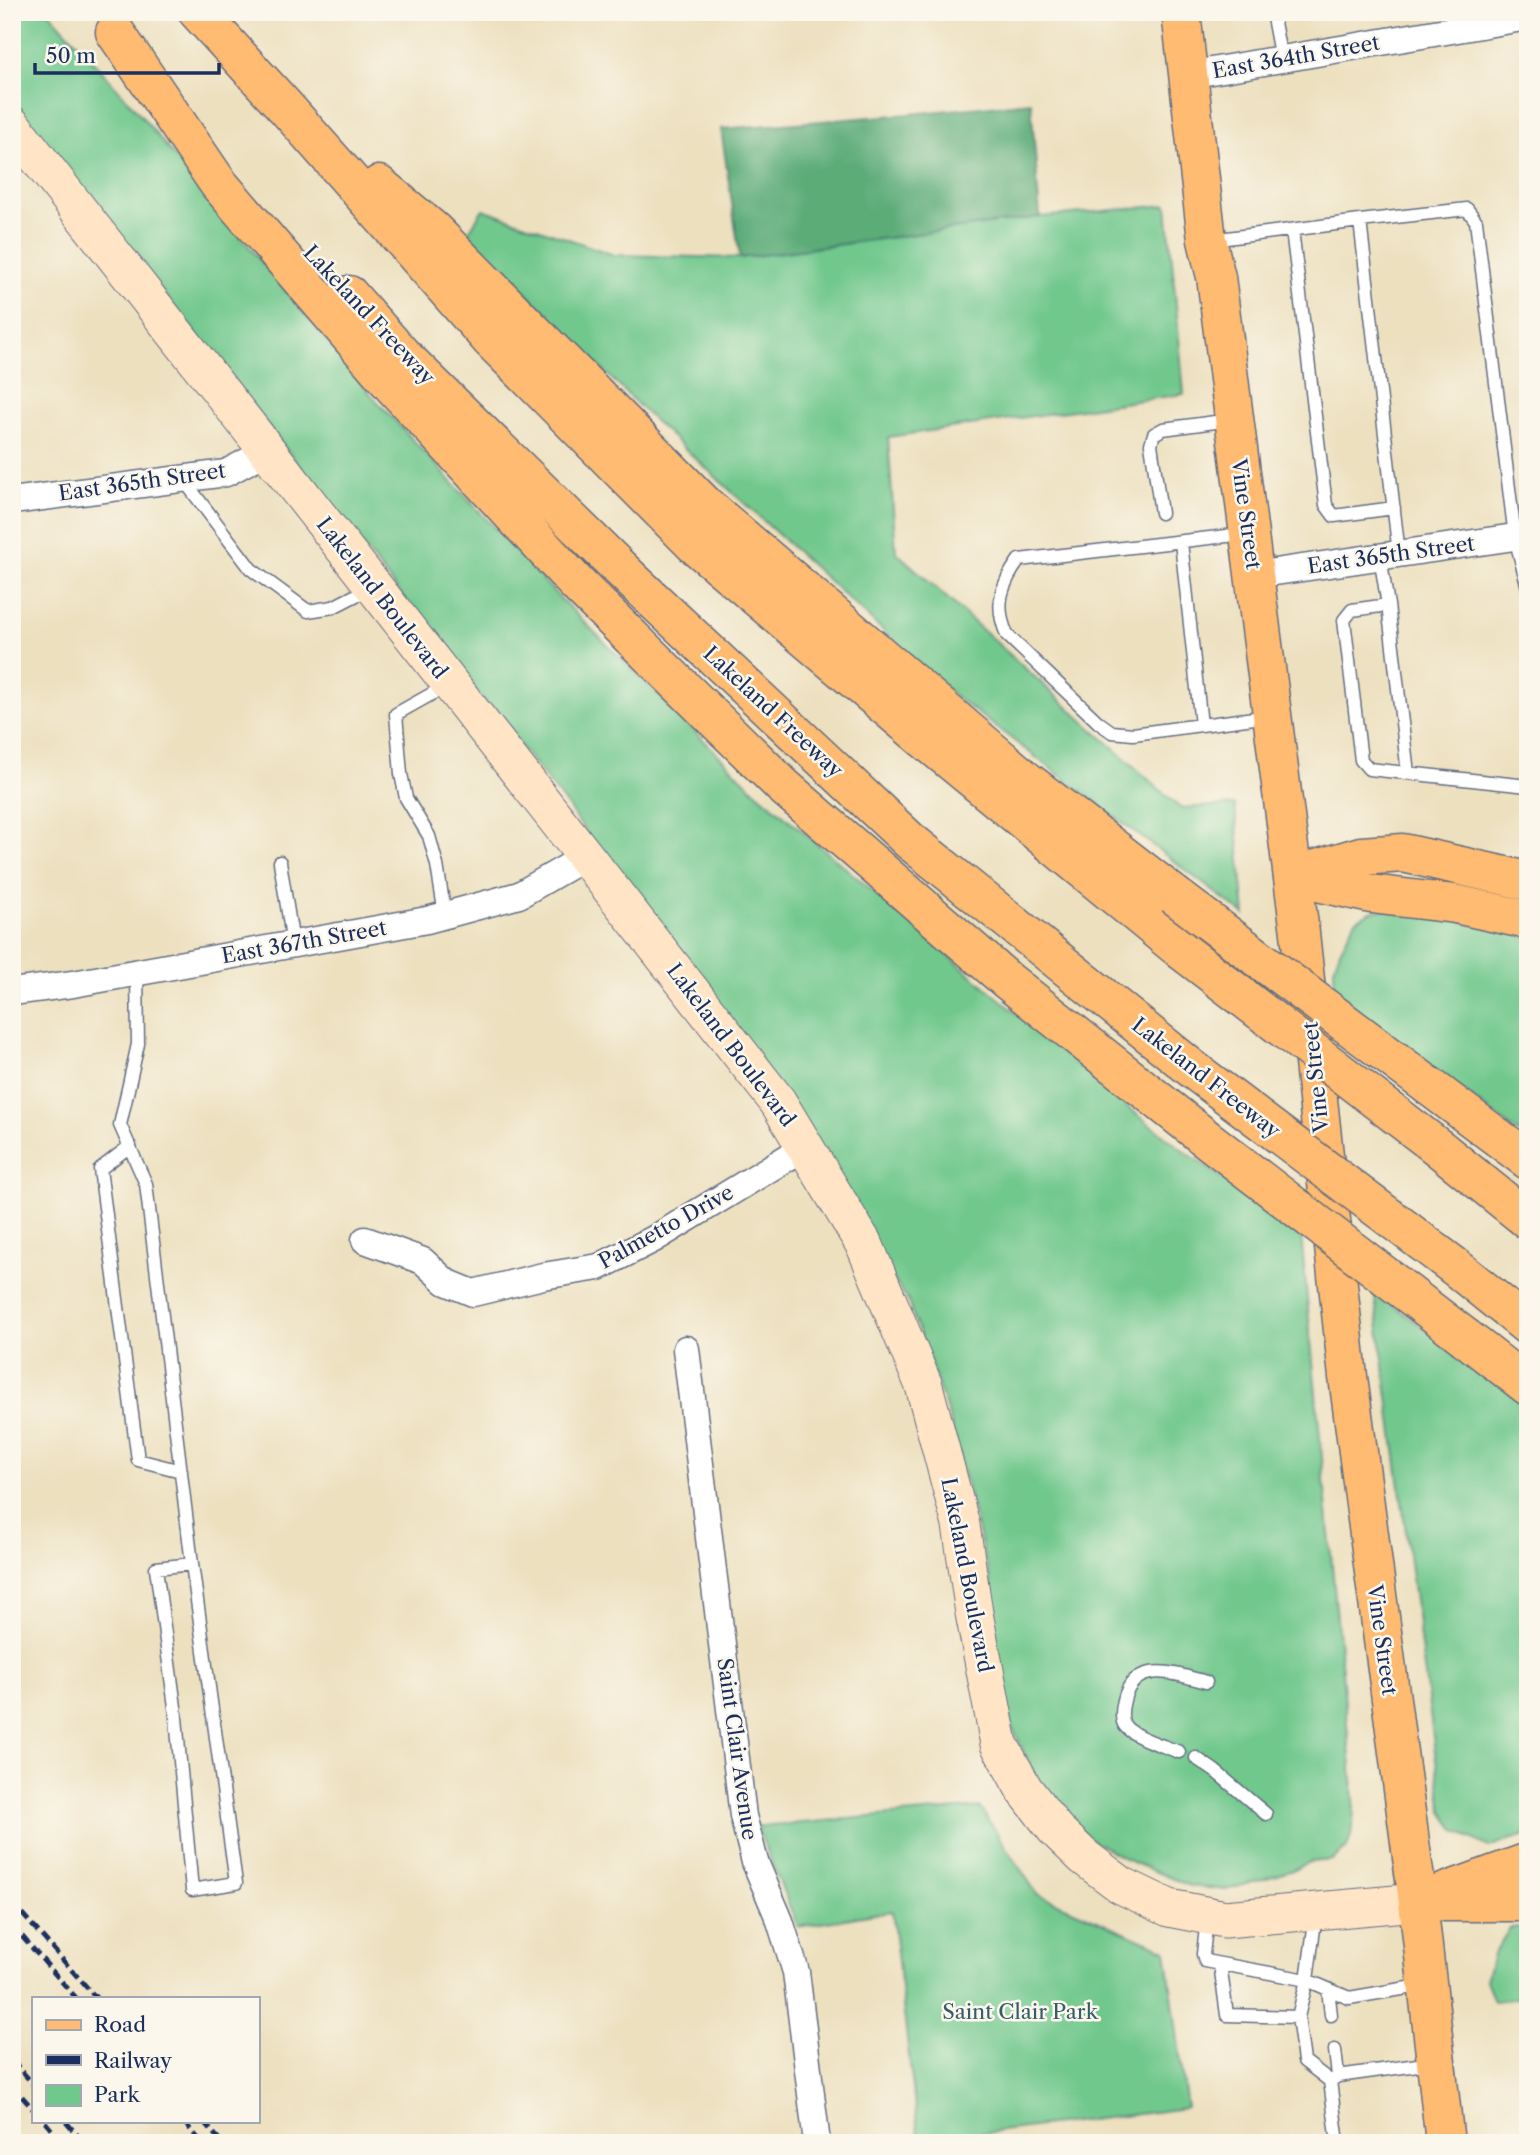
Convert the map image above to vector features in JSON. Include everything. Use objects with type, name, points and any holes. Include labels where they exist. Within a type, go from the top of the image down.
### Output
[{"type":"main road","points":[[198,12],[490,339],[694,544],[923,738],[1181,950],[1528,1220]]},
{"type":"main road","name":"Vine Street","points":[[1181,12],[1207,240],[1216,277],[1293,876],[1348,1377],[1418,1902],[1445,2143]]},
{"type":"main road","points":[[106,22],[218,183],[393,387],[577,584],[783,786],[1008,981],[1203,1136],[1528,1386]]},
{"type":"main road","name":"Lakeland Freeway","points":[[106,22],[402,355],[632,580],[909,840],[1195,1071],[1454,1266],[1528,1326]]},
{"type":"main road","points":[[288,110],[433,230],[705,505],[1027,781],[1174,895],[1528,1160]]},
{"type":"main road","points":[[1293,876],[1361,856],[1403,853],[1528,881]]},
{"type":"main road","points":[[1293,876],[1371,894],[1455,904],[1528,920]]},
{"type":"main road","points":[[1418,1902],[1528,1862]]},
{"type":"main road","points":[[1418,1902],[1528,1902]]},
{"type":"street","name":"East 364th Street","points":[[1188,75],[1528,18]]},
{"type":"street","name":"Lakeland Boulevard","points":[[23,144],[778,1102],[865,1246],[924,1386],[961,1525],[974,1613],[999,1744],[1024,1789],[1055,1829],[1084,1857],[1121,1885],[1169,1908],[1225,1919],[1418,1902]]},
{"type":"street","name":"East 365th Street","points":[[12,501],[226,473],[267,451]]},
{"type":"street","name":"East 365th Street","points":[[1254,575],[1521,536]]},
{"type":"street","name":"East 367th Street","points":[[12,992],[73,985],[445,915],[519,895],[586,857]]},
{"type":"street","name":"Palmetto Drive","points":[[366,1240],[424,1261],[446,1282],[473,1293],[543,1276],[599,1267],[654,1239],[805,1147]]},
{"type":"street","name":"Saint Clair Avenue","points":[[686,1349],[743,1816],[755,1863],[780,1921],[796,1972],[817,2143]]},
{"type":"lane","points":[[1272,12],[1281,59]]},
{"type":"lane","points":[[1207,240],[1467,209],[1476,221],[1528,588]]},
{"type":"lane","points":[[1360,221],[1394,509],[1388,605],[1408,774]]},
{"type":"lane","points":[[1292,230],[1326,505],[1334,516],[1394,509]]},
{"type":"lane","points":[[1161,513],[1151,444],[1154,434],[1163,429],[1233,419]]},
{"type":"lane","points":[[183,479],[251,569],[308,611],[333,607],[373,586]]},
{"type":"lane","points":[[1249,534],[1019,560],[1007,577],[1000,599],[1001,621],[1007,635],[1098,722],[1112,732],[1133,734],[1273,716]]},
{"type":"lane","points":[[1181,542],[1201,725]]},
{"type":"lane","points":[[1388,605],[1352,610],[1344,620],[1361,760],[1370,769],[1528,786]]},
{"type":"lane","points":[[445,915],[429,836],[406,798],[401,774],[396,714],[450,684]]},
{"type":"lane","points":[[280,862],[293,944]]},
{"type":"lane","points":[[137,972],[138,1044],[120,1125],[146,1184],[192,1564],[236,1883],[192,1890],[175,1707],[156,1568],[192,1564]]},
{"type":"lane","points":[[130,1146],[100,1169],[138,1460],[181,1471]]},
{"type":"lane","points":[[1179,1752],[1134,1734],[1124,1725],[1122,1713],[1130,1684],[1140,1675],[1155,1672],[1206,1682]]},
{"type":"lane","points":[[1196,1758],[1215,1770],[1266,1814]]},
{"type":"lane","points":[[1317,1910],[1307,1980],[1298,2017],[1304,2061],[1334,2078],[1436,2062]]},
{"type":"lane","points":[[1208,1915],[1203,1954],[1205,1961],[1307,1980],[1349,1998],[1427,1984]]},
{"type":"lane","points":[[1220,1964],[1227,2015],[1298,2017]]},
{"type":"lane","points":[[1328,1989],[1331,2015]]},
{"type":"lane","points":[[1335,2050],[1338,2143]]},
{"type":"green space","points":[[12,12],[49,12],[132,105],[373,397],[556,594],[754,790],[1116,1098],[1183,1150],[1301,1234],[1354,1800],[1353,1828],[1347,1848],[1332,1860],[1310,1862],[1290,1871],[1226,1890],[1190,1886],[1123,1858],[1086,1836],[1042,1791],[1011,1725],[999,1671],[990,1579],[948,1413],[907,1299],[569,808],[12,101]]},
{"type":"green space","points":[[1031,102],[1040,217],[740,258],[721,129]]},
{"type":"green space","points":[[1167,205],[1184,394],[888,437],[896,552],[1180,808],[1235,805],[1245,915],[952,694],[645,412],[467,234],[483,209],[614,255],[740,258],[1040,217]]},
{"type":"green space","points":[[1405,907],[1528,937],[1528,1140],[1334,994],[1334,968],[1356,920],[1373,911]]},
{"type":"green space","points":[[1374,1291],[1528,1408],[1528,1834],[1489,1847],[1456,1831],[1443,1812]]},
{"type":"green space","name":"Saint Clair Park","points":[[980,1807],[1037,1894],[1166,1950],[1187,2108],[919,2141],[892,1911],[798,1927],[757,1827]]},
{"type":"green space","points":[[1528,1926],[1528,1997],[1494,2001],[1486,1980],[1493,1955],[1510,1928]]},
{"type":"railway","points":[[12,1902],[95,1997]]},
{"type":"railway","points":[[12,1925],[75,1997]]},
{"type":"railway","points":[[12,2060],[32,2083]]},
{"type":"railway","points":[[12,2085],[32,2108]]},
{"type":"railway","points":[[47,2124],[63,2143]]},
{"type":"railway","points":[[68,2124],[84,2143]]},
{"type":"railway","points":[[186,2124],[202,2143]]},
{"type":"railway","points":[[206,2124],[222,2143]]}]
